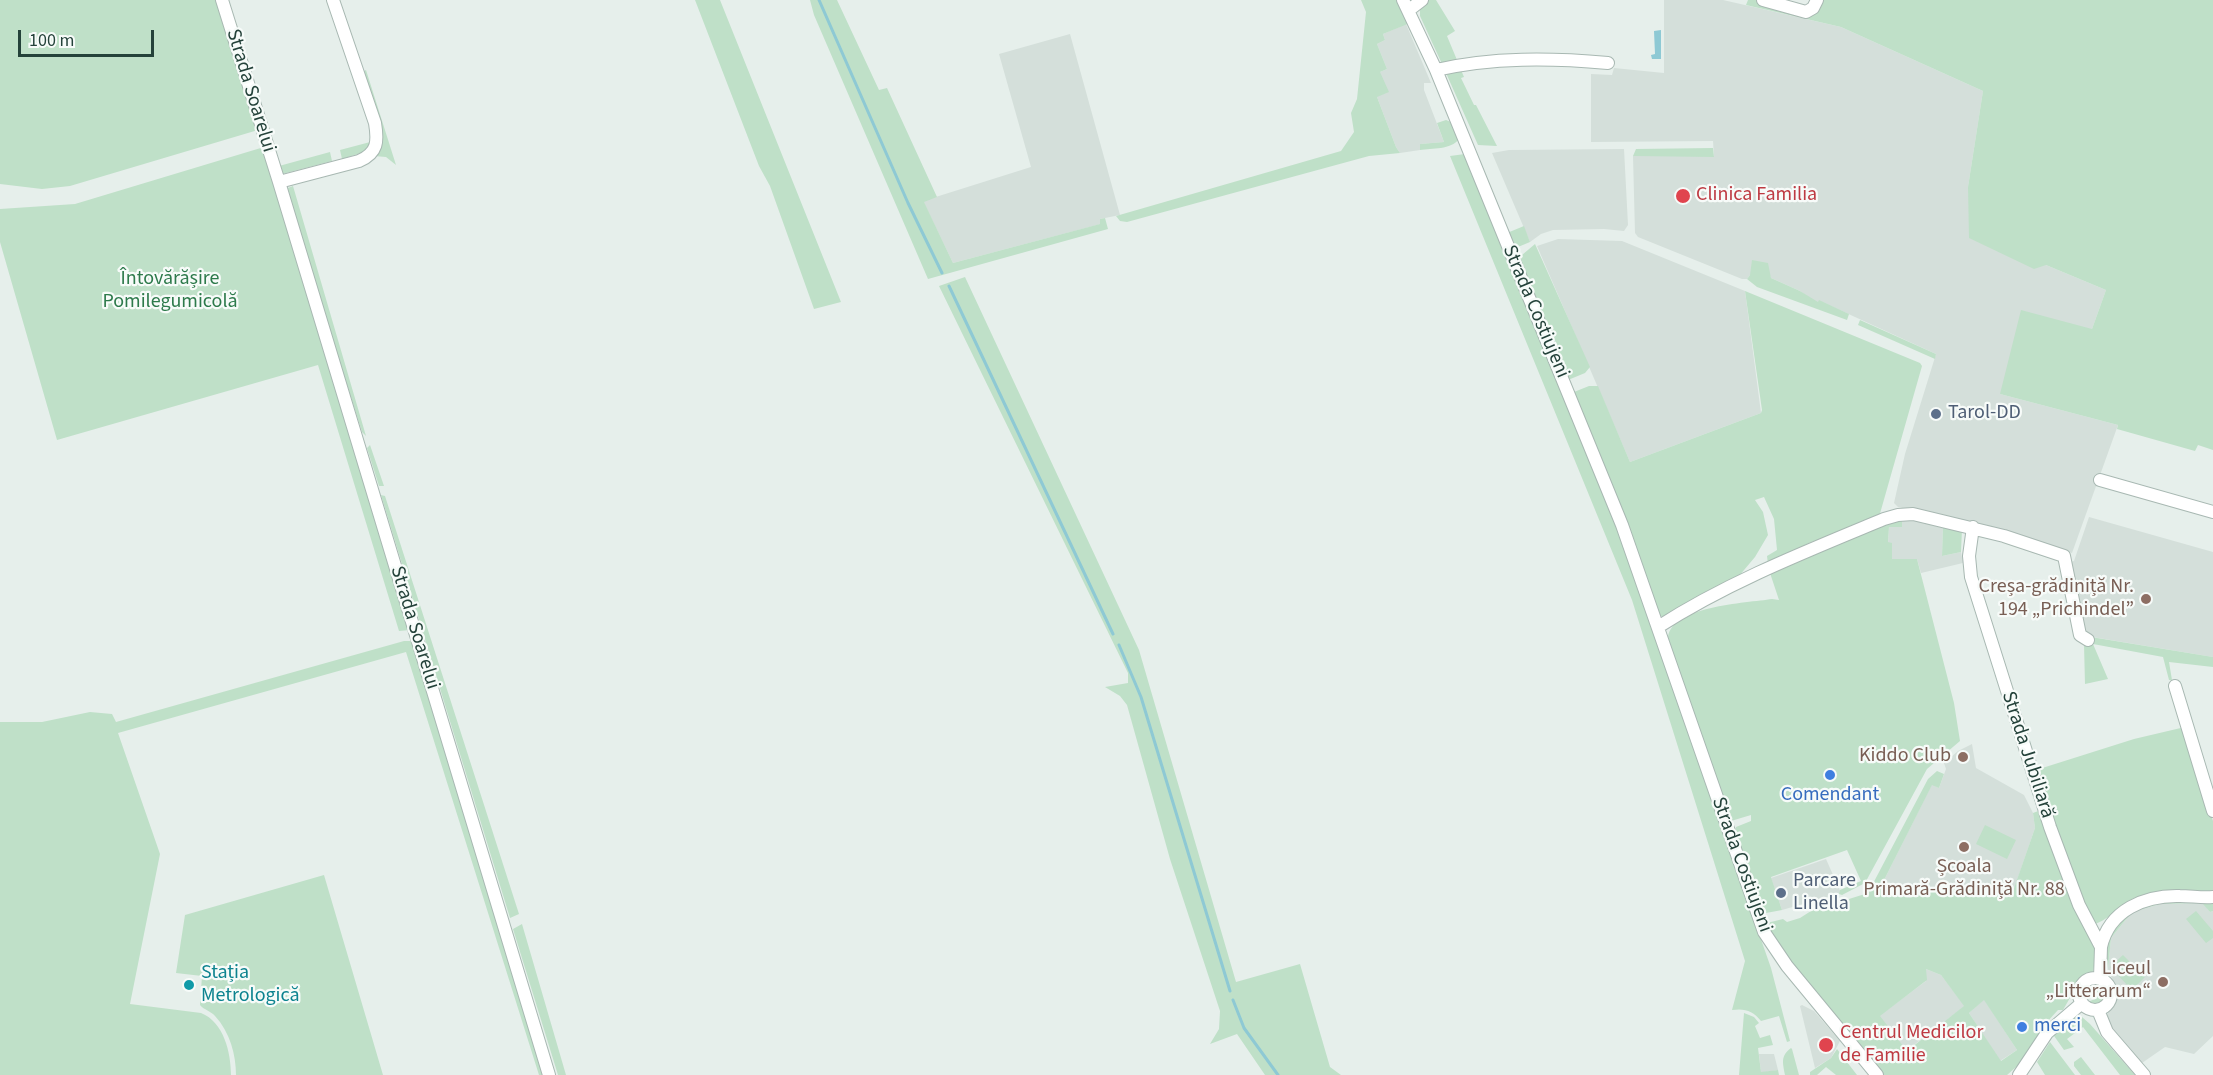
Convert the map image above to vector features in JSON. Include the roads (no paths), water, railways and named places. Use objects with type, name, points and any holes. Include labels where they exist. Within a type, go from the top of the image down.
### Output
[{"type":"street","name":"Strada Soarelui","points":[[222,0],[549,1075]]},
{"type":"street","points":[[279,182],[359,161],[367,158],[376,148],[378,136],[375,123],[333,0]]},
{"type":"street","points":[[1406,5],[1422,0]]},
{"type":"street","points":[[1763,0],[1806,12],[1810,12],[1817,0]]},
{"type":"street","name":"Strada Costiujeni","points":[[1406,5],[1437,70],[1596,460],[1658,627],[1764,932],[1787,966],[1878,1075]]},
{"type":"street","points":[[1437,70],[1486,62],[1525,59],[1608,63]]},
{"type":"street","points":[[2100,480],[2213,512]]},
{"type":"street","points":[[1658,627],[1690,606],[1761,571],[1884,519],[1913,514],[1973,527],[2064,556],[2080,634],[2088,640]]},
{"type":"street","name":"Strada Jubiliară","points":[[1973,527],[1969,556],[1974,589],[2050,827],[2079,905],[2101,947],[2100,978]]},
{"type":"street","points":[[2175,686],[2213,811]]},
{"type":"street","points":[[2101,947],[2104,936],[2116,917],[2133,905],[2161,897],[2213,897]]},
{"type":"street","points":[[2090,978],[2100,978],[2109,984],[2112,995],[2108,1005],[2098,1010],[2089,1009],[2082,1003],[2079,993],[2082,984],[2090,978]]},
{"type":"street","points":[[2019,1075],[2047,1033],[2082,1003]]},
{"type":"street","points":[[2098,1010],[2107,1032],[2144,1075]]},
{"type":"water","points":[[1661,30],[1661,59],[1652,59],[1651,55],[1655,54],[1654,31]]},
{"type":"waterway","points":[[819,0],[908,203],[942,273]]},
{"type":"waterway","points":[[949,286],[1113,634]]},
{"type":"waterway","points":[[1119,645],[1141,697],[1230,991]]},
{"type":"waterway","points":[[1233,1000],[1244,1028],[1278,1075]]},
{"type":"place","name":"Clinica Familia","points":[[1683,196]]},
{"type":"place","name":"Tarol-DD","points":[[1936,414]]},
{"type":"place","name":"Creșa-grădiniță Nr. 194 „Prichindel”","points":[[2146,599]]},
{"type":"place","name":"Kiddo Club","points":[[1963,757]]},
{"type":"place","name":"Comendant","points":[[1830,775]]},
{"type":"place","name":"Școala Primară-Grădiniță Nr. 88","points":[[1964,847]]},
{"type":"place","name":"Parcare Linella","points":[[1781,893]]},
{"type":"place","name":"Liceul „Litterarum“","points":[[2163,982]]},
{"type":"place","name":"Stația Metrologică","points":[[189,985]]},
{"type":"place","name":"merci","points":[[2022,1027]]},
{"type":"place","name":"Centrul Medicilor de Familie","points":[[1826,1045]]},
{"type":"park label","name":"Întovărășire Pomilegumicolă","points":[[170,292]]}]
